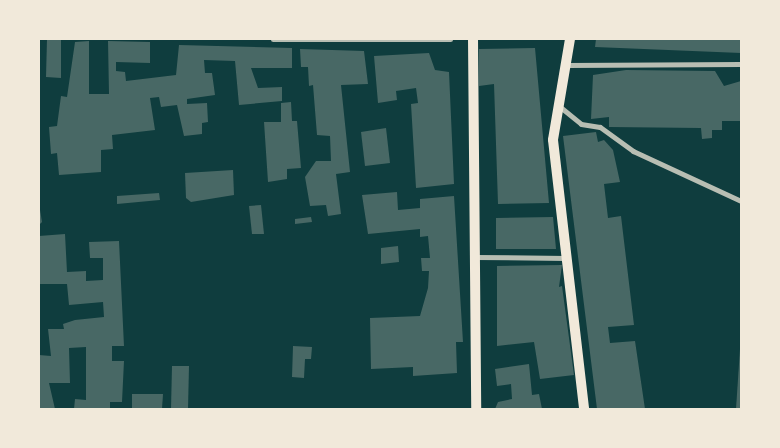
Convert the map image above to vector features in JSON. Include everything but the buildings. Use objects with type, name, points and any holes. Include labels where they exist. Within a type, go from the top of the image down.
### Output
[{"type":"main road","points":[[473,39],[472,257],[476,409]]},
{"type":"main road","points":[[570,39],[553,140],[584,409]]},
{"type":"street","points":[[273,39],[450,39]]},
{"type":"street","points":[[566,65],[741,64]]},
{"type":"street","points":[[559,106],[581,124],[600,127],[633,151],[741,201]]},
{"type":"street","points":[[472,257],[567,258]]}]
